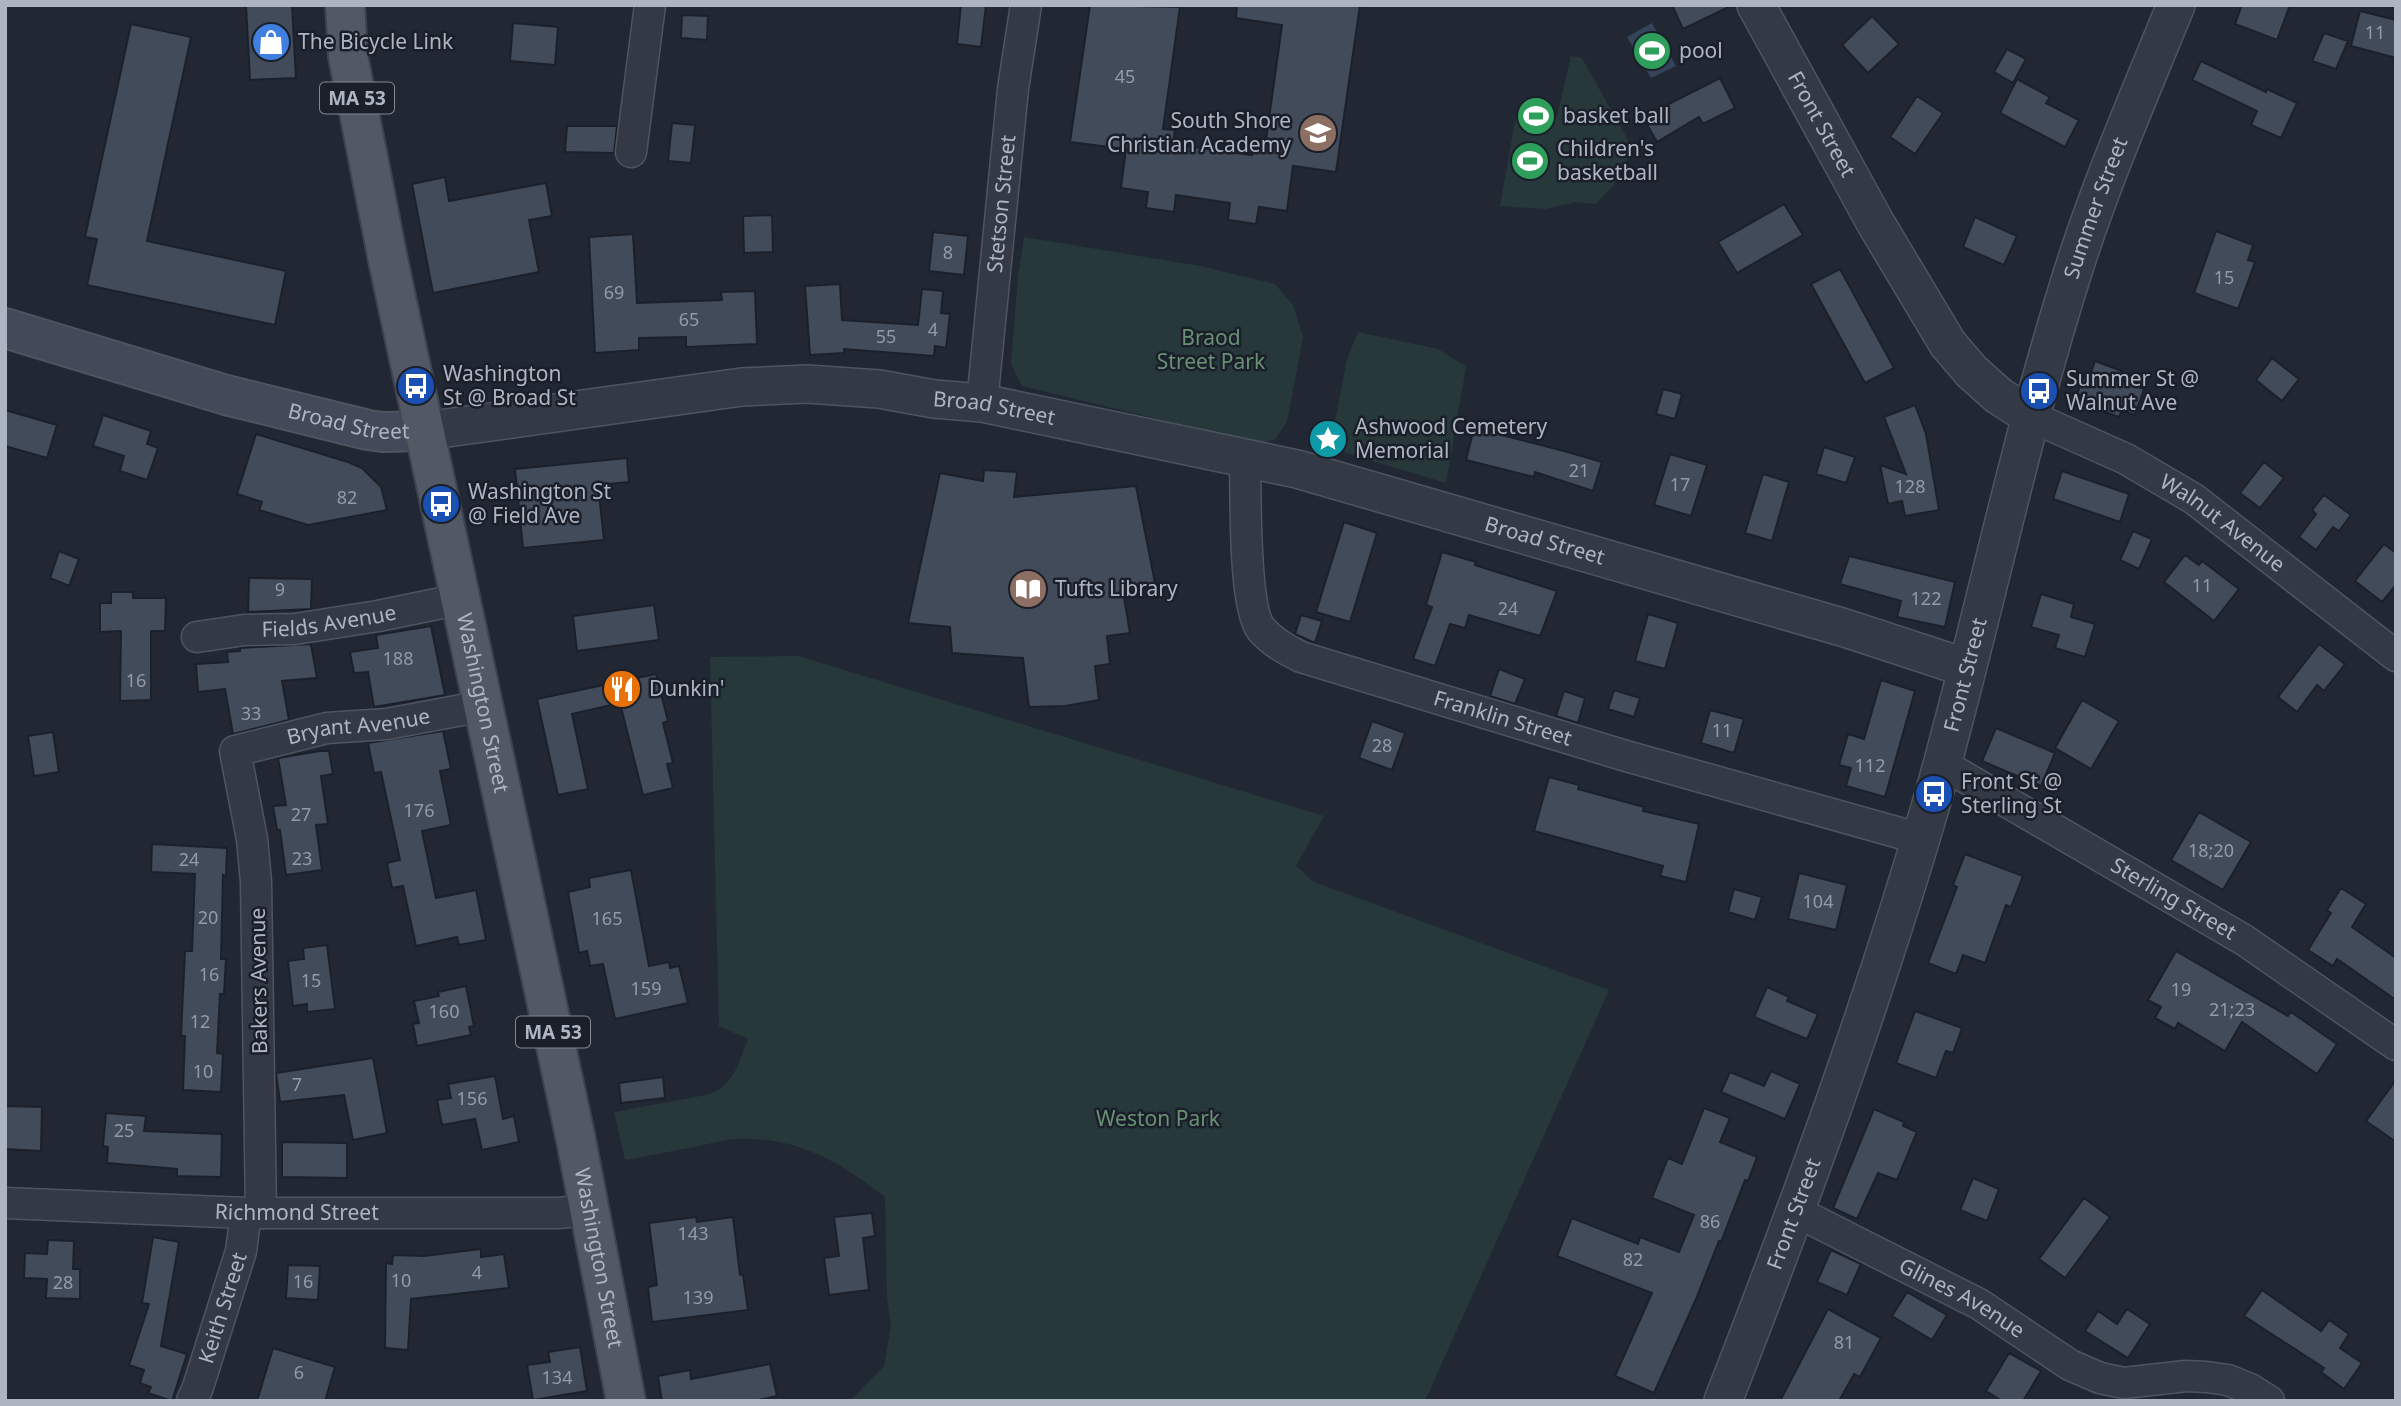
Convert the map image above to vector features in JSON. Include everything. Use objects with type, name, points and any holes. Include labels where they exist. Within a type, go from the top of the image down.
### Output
[{"type":"main road","name":"Washington Street","points":[[345,5],[348,56],[388,260],[590,1210],[626,1401]]},
{"type":"main road","name":"Broad Street","points":[[5,328],[226,395],[278,408],[383,432],[425,431]]},
{"type":"street","points":[[631,152],[650,5]]},
{"type":"street","name":"Stetson Street","points":[[982,402],[1013,89],[1026,5]]},
{"type":"street","name":"Front Street","points":[[1723,1401],[1797,1212],[1864,1021],[1942,764],[2032,417],[1990,388],[1948,344],[1882,234],[1756,5]]},
{"type":"street","name":"Summer Street","points":[[2032,417],[2070,279],[2176,5]]},
{"type":"street","name":"Broad Street","points":[[425,431],[742,387],[819,385],[879,389],[934,399],[982,402],[1310,473],[1845,628],[1967,668]]},
{"type":"street","name":"Walnut Avenue","points":[[2032,417],[2126,459],[2194,499],[2396,656]]},
{"type":"street","name":"Franklin Street","points":[[1245,457],[1251,603],[1260,628],[1280,646],[1301,657],[1613,752],[1921,839]]},
{"type":"street","name":"Fields Avenue","points":[[197,637],[244,630],[295,629],[461,599]]},
{"type":"street","name":"Bryant Avenue","points":[[235,751],[327,728],[387,724],[483,706]]},
{"type":"street","name":"Bakers Avenue","points":[[235,751],[252,839],[256,882],[260,1024],[254,1213]]},
{"type":"street","name":"Sterling Street","points":[[1942,764],[2244,940],[2396,1045]]},
{"type":"street","name":"Richmond Street","points":[[5,1203],[254,1213],[558,1213],[590,1210]]},
{"type":"street","name":"Glines Avenue","points":[[1797,1212],[1979,1304],[2070,1365],[2100,1378],[2124,1383],[2186,1376],[2207,1377],[2228,1380],[2269,1401]]},
{"type":"street","name":"Keith Street","points":[[192,1401],[254,1213]]},
{"type":"green space","points":[[1571,56],[1582,58],[1633,149],[1613,186],[1596,204],[1576,202],[1546,209],[1500,206],[1517,110],[1557,116]]},
{"type":"green space","name":"Braod Street Park","points":[[1024,237],[1200,266],[1275,284],[1293,305],[1303,337],[1287,422],[1274,440],[1257,443],[1022,386],[1011,364]]},
{"type":"green space","points":[[1358,332],[1438,349],[1466,367],[1446,483],[1340,451],[1331,442],[1347,359]]},
{"type":"green space","name":"Weston Park","points":[[798,656],[1324,816],[1296,866],[1314,882],[1609,990],[1425,1401],[850,1401],[884,1366],[891,1326],[887,1298],[885,1197],[834,1162],[817,1154],[779,1142],[759,1139],[728,1140],[625,1160],[614,1112],[711,1094],[731,1078],[748,1039],[719,1026],[710,657]]},
{"type":"water","name":"pool","points":[[1652,23],[1676,66],[1651,78],[1627,37]]},
{"type":"building","name":"The Bicycle Link","points":[[246,5],[292,5],[296,78],[250,80]]},
{"type":"building","points":[[961,5],[986,5],[981,47],[957,44]]},
{"type":"building","points":[[1090,5],[1180,7],[1163,129],[1175,130],[1173,144],[1252,155],[1254,139],[1266,140],[1282,25],[1236,18],[1237,5],[1360,5],[1336,172],[1293,166],[1287,211],[1259,207],[1256,224],[1228,220],[1230,203],[1176,195],[1174,212],[1146,208],[1148,192],[1121,188],[1126,149],[1070,142]]},
{"type":"building","points":[[1672,5],[1733,5],[1683,29]]},
{"type":"building","points":[[2242,5],[2290,5],[2277,40],[2235,24]]},
{"type":"building","points":[[2360,11],[2396,20],[2396,58],[2351,46]]},
{"type":"building","points":[[682,15],[708,16],[707,40],[681,38]]},
{"type":"building","points":[[1872,16],[1899,44],[1868,73],[1842,45]]},
{"type":"building","points":[[513,23],[558,27],[555,65],[510,61]]},
{"type":"building","points":[[131,24],[191,37],[147,241],[286,271],[275,325],[87,285],[97,239],[85,237]]},
{"type":"building","points":[[2324,33],[2348,41],[2336,69],[2312,61]]},
{"type":"building","points":[[2007,49],[2026,59],[2013,83],[1994,72]]},
{"type":"building","points":[[2201,61],[2266,92],[2267,89],[2297,103],[2281,138],[2251,125],[2257,111],[2192,80]]},
{"type":"building","points":[[1720,78],[1735,108],[1703,124],[1699,117],[1657,142],[1645,116]]},
{"type":"building","points":[[2017,79],[2050,97],[2046,103],[2079,120],[2065,147],[2000,113]]},
{"type":"building","points":[[1917,96],[1943,113],[1915,154],[1890,137]]},
{"type":"building","points":[[672,123],[695,125],[691,163],[668,161]]},
{"type":"building","points":[[567,126],[617,126],[614,153],[565,152]]},
{"type":"building","points":[[445,177],[449,201],[546,183],[552,216],[529,220],[539,272],[433,293],[412,184]]},
{"type":"building","points":[[1784,204],[1803,235],[1737,273],[1718,242]]},
{"type":"building","points":[[772,215],[773,252],[744,253],[743,216]]},
{"type":"building","points":[[1975,217],[2017,236],[2004,265],[1963,247]]},
{"type":"building","points":[[2216,231],[2253,245],[2248,260],[2255,262],[2238,309],[2194,293]]},
{"type":"building","points":[[933,232],[968,236],[964,275],[929,271]]},
{"type":"building","points":[[633,234],[637,303],[722,300],[721,292],[755,291],[757,344],[686,347],[686,337],[639,338],[639,350],[595,353],[589,237]]},
{"type":"building","points":[[1840,269],[1894,368],[1865,383],[1811,284]]},
{"type":"building","points":[[840,284],[842,320],[918,325],[922,289],[943,291],[941,313],[950,314],[946,348],[935,346],[934,356],[844,349],[844,353],[810,355],[805,286]]},
{"type":"building","points":[[2272,358],[2299,379],[2282,401],[2256,380]]},
{"type":"building","points":[[2095,361],[2122,371],[2118,380],[2144,389],[2135,415],[2122,411],[2119,417],[2099,410],[2102,403],[2077,394],[2085,373],[2090,375]]},
{"type":"building","points":[[1663,389],[1682,394],[1675,419],[1656,414]]},
{"type":"building","points":[[1915,405],[1926,434],[1939,510],[1905,516],[1902,501],[1888,504],[1880,465],[1906,474],[1884,417]]},
{"type":"building","points":[[5,410],[57,425],[47,458],[5,446]]},
{"type":"building","points":[[103,415],[151,431],[147,444],[158,448],[147,480],[120,471],[124,456],[93,446]]},
{"type":"building","points":[[1474,428],[1602,462],[1593,491],[1535,472],[1534,477],[1466,460]]},
{"type":"building","points":[[256,434],[362,468],[381,487],[387,510],[308,525],[259,510],[262,502],[237,494]]},
{"type":"building","points":[[1824,447],[1855,457],[1846,483],[1816,474]]},
{"type":"building","points":[[1670,454],[1707,465],[1691,516],[1654,505]]},
{"type":"building","points":[[627,458],[629,482],[598,485],[604,540],[523,548],[515,469]]},
{"type":"building","points":[[2264,462],[2284,478],[2260,508],[2240,493]]},
{"type":"building","name":"Tufts Library","points":[[984,470],[1017,472],[1014,497],[1136,486],[1156,588],[1123,591],[1130,633],[1107,636],[1110,664],[1095,666],[1099,700],[1065,706],[1029,707],[1023,658],[952,653],[950,627],[908,623],[940,473],[983,481]]},
{"type":"building","points":[[2062,471],[2129,494],[2120,522],[2053,499]]},
{"type":"building","points":[[1763,474],[1789,482],[1772,541],[1745,533]]},
{"type":"building","points":[[2324,495],[2351,515],[2339,531],[2333,527],[2316,550],[2299,537],[2316,514],[2312,510]]},
{"type":"building","points":[[1344,522],[1377,533],[1350,622],[1316,612]]},
{"type":"building","points":[[2133,531],[2152,539],[2139,569],[2120,560]]},
{"type":"building","points":[[2384,544],[2396,553],[2396,585],[2382,602],[2355,581]]},
{"type":"building","points":[[59,551],[79,559],[69,586],[50,578]]},
{"type":"building","points":[[1442,552],[1557,591],[1540,636],[1469,615],[1465,628],[1450,624],[1435,666],[1413,659],[1432,607],[1426,605]]},
{"type":"building","points":[[2185,555],[2199,565],[2202,561],[2239,589],[2214,621],[2164,582]]},
{"type":"building","points":[[1849,556],[1955,582],[1945,627],[1897,617],[1901,601],[1840,584]]},
{"type":"building","points":[[249,578],[312,579],[311,609],[248,612]]},
{"type":"building","points":[[111,592],[133,592],[133,598],[166,598],[165,631],[151,631],[151,700],[120,701],[121,631],[100,632],[100,603],[111,603]]},
{"type":"building","points":[[2041,594],[2074,604],[2071,617],[2095,624],[2085,657],[2055,648],[2059,635],[2031,627]]},
{"type":"building","points":[[654,605],[659,640],[577,651],[573,616]]},
{"type":"building","points":[[1648,614],[1678,623],[1665,669],[1635,661]]},
{"type":"building","points":[[1301,615],[1322,621],[1315,643],[1295,634]]},
{"type":"building","points":[[431,626],[445,695],[374,707],[368,672],[354,673],[350,652],[378,648],[376,635]]},
{"type":"building","points":[[311,644],[317,678],[282,681],[289,720],[233,734],[225,689],[198,692],[196,664],[228,662],[227,652],[240,651],[240,648]]},
{"type":"building","points":[[2319,644],[2345,664],[2324,691],[2317,685],[2297,712],[2278,697]]},
{"type":"building","points":[[1499,669],[1525,679],[1515,704],[1490,696]]},
{"type":"building","points":[[656,674],[668,721],[663,723],[673,763],[667,764],[673,788],[643,795],[620,703],[572,714],[588,789],[558,795],[537,699]]},
{"type":"building","points":[[1881,680],[1915,691],[1885,797],[1846,786],[1851,768],[1839,765],[1848,734],[1864,739]]},
{"type":"building","points":[[1614,690],[1640,698],[1634,717],[1608,709]]},
{"type":"building","points":[[1564,691],[1585,698],[1578,723],[1556,716]]},
{"type":"building","points":[[2082,700],[2119,721],[2091,769],[2055,748]]},
{"type":"building","points":[[1710,710],[1744,719],[1734,753],[1701,743]]},
{"type":"building","points":[[1372,721],[1405,733],[1392,770],[1359,758]]},
{"type":"building","points":[[1996,728],[2055,753],[2041,786],[1982,761]]},
{"type":"building","points":[[443,731],[451,769],[440,771],[451,825],[422,831],[436,898],[476,890],[486,940],[459,945],[457,937],[416,946],[403,886],[392,888],[387,863],[400,860],[381,772],[374,773],[368,743]]},
{"type":"building","points":[[53,732],[59,772],[34,776],[28,736]]},
{"type":"building","points":[[329,751],[333,774],[321,776],[328,824],[316,825],[322,870],[286,875],[280,830],[277,830],[273,806],[286,805],[278,758]]},
{"type":"building","points":[[1549,777],[1579,785],[1578,789],[1644,807],[1643,811],[1699,824],[1686,882],[1660,876],[1663,866],[1534,831]]},
{"type":"building","points":[[2199,812],[2251,842],[2223,890],[2171,860]]},
{"type":"building","points":[[152,844],[227,848],[226,876],[223,875],[221,959],[226,959],[224,994],[220,994],[217,1053],[223,1054],[221,1092],[183,1090],[185,1036],[181,1036],[185,951],[192,951],[195,874],[151,872]]},
{"type":"building","points":[[1965,854],[2023,876],[2011,907],[2006,905],[1985,963],[1963,955],[1956,974],[1928,963],[1957,887],[1953,885]]},
{"type":"building","points":[[631,870],[649,966],[669,962],[670,968],[679,966],[688,1003],[615,1019],[603,964],[590,966],[587,951],[579,953],[568,892],[590,887],[589,878]]},
{"type":"building","points":[[1799,873],[1847,885],[1836,930],[1788,919]]},
{"type":"building","points":[[2341,888],[2366,904],[2352,927],[2396,958],[2396,1000],[2337,959],[2333,966],[2308,950],[2331,913],[2327,910]]},
{"type":"building","points":[[1734,889],[1762,897],[1755,920],[1728,912]]},
{"type":"building","points":[[327,945],[335,1009],[307,1012],[307,1004],[293,1006],[288,961],[304,959],[303,948]]},
{"type":"building","points":[[2176,951],[2288,1016],[2291,1012],[2337,1044],[2317,1074],[2242,1022],[2225,1051],[2178,1023],[2175,1029],[2155,1018],[2161,1007],[2148,1000]]},
{"type":"building","points":[[466,986],[474,1026],[469,1027],[471,1035],[417,1046],[413,1024],[419,1023],[414,1001],[439,996],[438,992]]},
{"type":"building","points":[[1767,987],[1789,997],[1787,1001],[1818,1014],[1807,1039],[1754,1017]]},
{"type":"building","points":[[1915,1011],[1962,1028],[1953,1053],[1946,1051],[1936,1078],[1896,1063]]},
{"type":"building","points":[[373,1058],[387,1133],[353,1140],[344,1095],[280,1102],[276,1073]]},
{"type":"building","points":[[1771,1071],[1800,1084],[1785,1119],[1721,1092],[1730,1072],[1764,1086]]},
{"type":"building","points":[[495,1076],[503,1119],[514,1116],[519,1142],[482,1150],[475,1119],[442,1125],[437,1100],[451,1098],[448,1084]]},
{"type":"building","points":[[663,1077],[665,1098],[621,1103],[619,1083]]},
{"type":"building","points":[[2396,1080],[2396,1142],[2366,1121]]},
{"type":"building","points":[[5,1106],[42,1107],[41,1151],[5,1149]]},
{"type":"building","points":[[1704,1108],[1730,1118],[1720,1142],[1757,1157],[1654,1393],[1615,1376],[1652,1293],[1557,1256],[1572,1218],[1638,1244],[1640,1237],[1679,1252],[1694,1215],[1652,1198],[1668,1158],[1682,1164]]},
{"type":"building","points":[[1874,1109],[1904,1122],[1903,1126],[1917,1132],[1897,1180],[1878,1173],[1857,1219],[1833,1208]]},
{"type":"building","points":[[106,1113],[146,1116],[144,1131],[222,1134],[221,1177],[177,1176],[177,1169],[107,1163],[108,1147],[103,1146]]},
{"type":"building","points":[[282,1142],[347,1143],[347,1178],[282,1177]]},
{"type":"building","points":[[1973,1178],[1999,1189],[1987,1221],[1960,1210]]},
{"type":"building","points":[[2084,1198],[2110,1217],[2065,1278],[2039,1259]]},
{"type":"building","points":[[872,1213],[875,1236],[863,1238],[869,1290],[829,1295],[824,1258],[839,1256],[834,1217]]},
{"type":"building","points":[[696,1217],[697,1222],[733,1217],[740,1275],[743,1274],[748,1310],[652,1322],[648,1287],[657,1285],[649,1223]]},
{"type":"building","points":[[153,1237],[179,1242],[161,1346],[187,1354],[172,1401],[148,1393],[151,1387],[140,1383],[144,1370],[129,1365],[149,1304],[142,1303]]},
{"type":"building","points":[[48,1240],[74,1241],[73,1269],[80,1269],[80,1299],[46,1298],[47,1279],[24,1278],[25,1253],[47,1254]]},
{"type":"building","points":[[481,1249],[481,1257],[504,1254],[509,1288],[411,1299],[408,1350],[385,1348],[386,1263],[392,1264],[393,1255],[424,1256]]},
{"type":"building","points":[[1831,1250],[1861,1264],[1847,1295],[1817,1282]]},
{"type":"building","points":[[288,1265],[320,1266],[318,1300],[286,1298]]},
{"type":"building","points":[[2262,1290],[2321,1331],[2329,1320],[2349,1334],[2340,1348],[2362,1363],[2344,1389],[2321,1372],[2324,1368],[2244,1316]]},
{"type":"building","points":[[1907,1292],[1947,1315],[1932,1340],[1892,1316]]},
{"type":"building","points":[[1828,1309],[1881,1338],[1860,1377],[1854,1374],[1839,1401],[1780,1401]]},
{"type":"building","points":[[2127,1309],[2150,1324],[2128,1358],[2085,1331],[2098,1311],[2117,1324]]},
{"type":"building","points":[[580,1347],[587,1391],[533,1400],[527,1365],[550,1362],[548,1352]]},
{"type":"building","points":[[273,1348],[335,1367],[325,1401],[257,1401]]},
{"type":"building","points":[[2009,1353],[2041,1371],[2023,1401],[2002,1401],[1986,1391]]},
{"type":"building","points":[[770,1364],[777,1396],[754,1401],[662,1401],[658,1376],[690,1370],[691,1379]]},
{"type":"place","name":"The Bicycle Link","points":[[271,42]]},
{"type":"place","name":"pool","points":[[1652,51]]},
{"type":"place","name":"basket ball","points":[[1536,116]]},
{"type":"place","name":"South Shore Christian Academy","points":[[1318,133]]},
{"type":"place","name":"Children's basketball","points":[[1530,161]]},
{"type":"place","name":"Washington St @ Broad St","points":[[416,386]]},
{"type":"place","name":"Summer St @ Walnut Ave","points":[[2039,391]]},
{"type":"place","name":"Ashwood Cemetery Memorial","points":[[1328,439]]},
{"type":"place","name":"Washington St @ Field Ave","points":[[441,504]]},
{"type":"place","name":"Tufts Library","points":[[1028,589]]},
{"type":"place","name":"Dunkin'","points":[[622,689]]},
{"type":"place","name":"Front St @ Sterling St","points":[[1934,794]]}]
